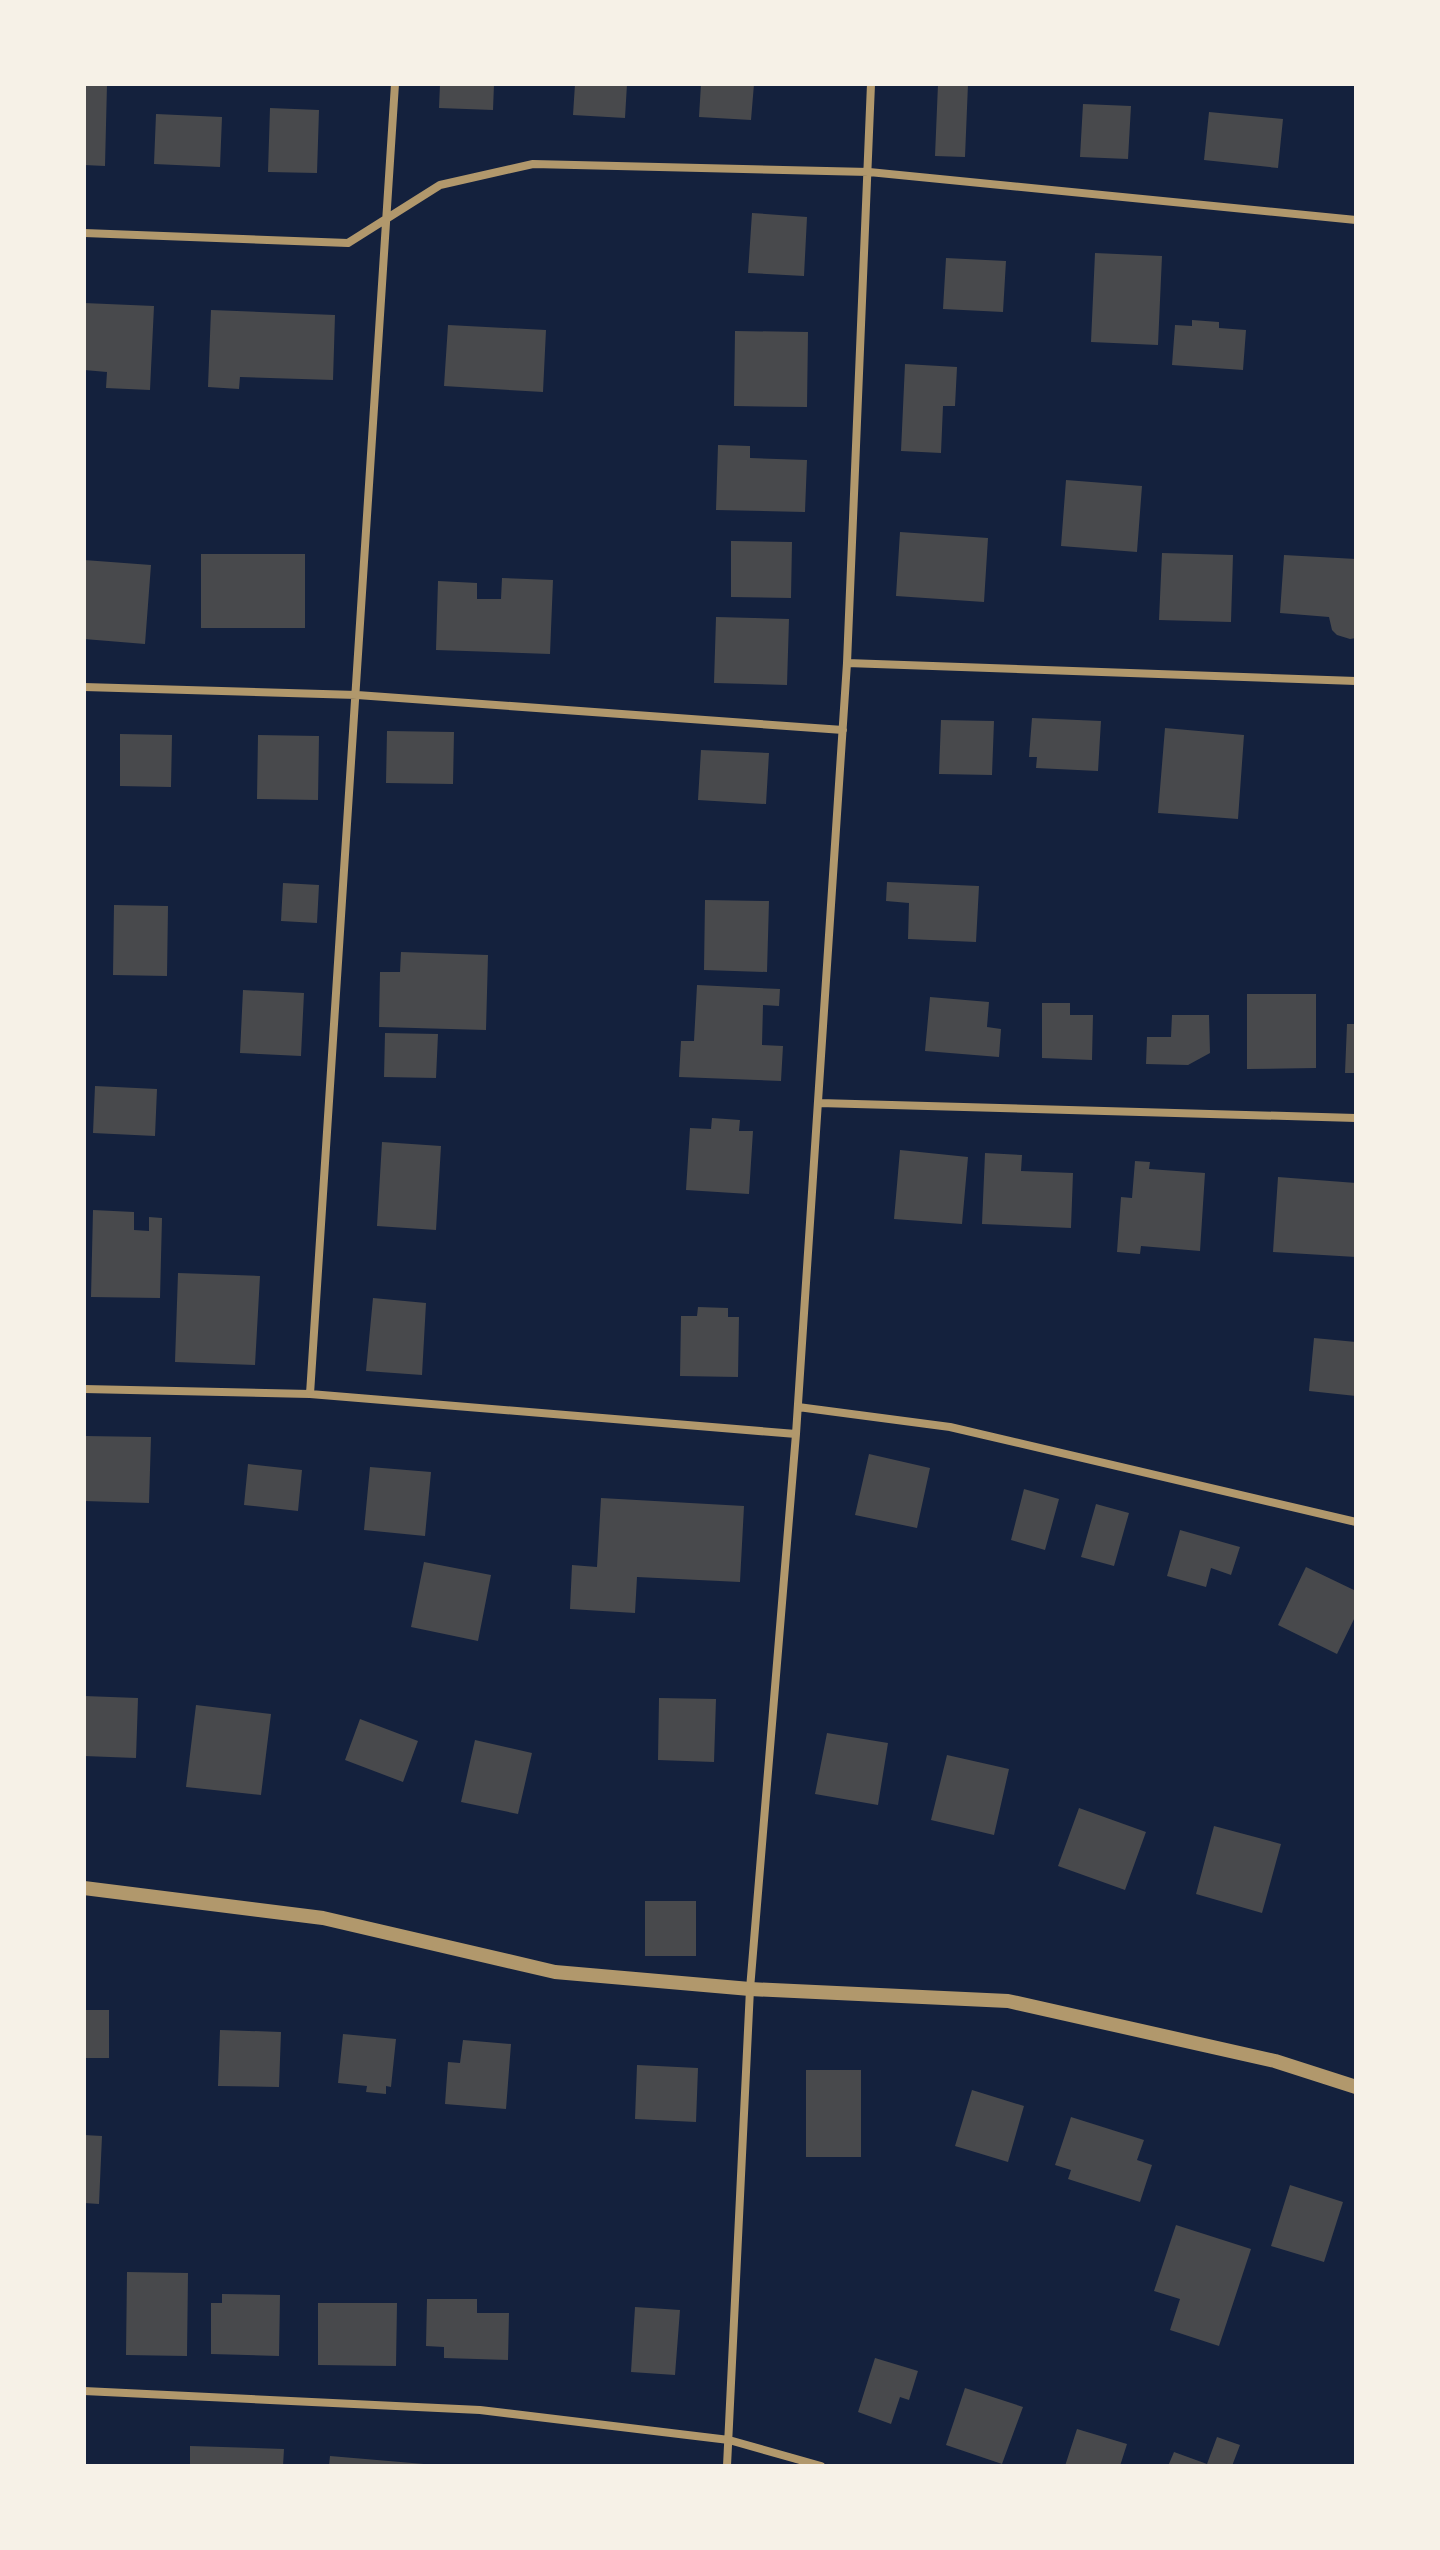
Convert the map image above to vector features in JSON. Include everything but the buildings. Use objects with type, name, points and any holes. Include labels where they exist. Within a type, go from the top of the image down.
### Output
[{"type":"street","points":[[310,1394],[395,84]]},
{"type":"street","points":[[727,2466],[750,1989],[798,1407],[843,730],[871,84]]},
{"type":"street","points":[[84,233],[348,243],[440,185],[533,164],[869,172],[1356,220]]},
{"type":"street","points":[[847,663],[1356,681]]},
{"type":"street","points":[[84,687],[357,695],[843,730]]},
{"type":"street","points":[[819,1103],[1356,1118]]},
{"type":"street","points":[[84,1389],[310,1394],[796,1434]]},
{"type":"street","points":[[798,1407],[950,1427],[1356,1522]]},
{"type":"street","points":[[84,1888],[323,1918],[555,1972],[750,1989],[1008,2001],[1275,2061],[1356,2087]]},
{"type":"street","points":[[84,2391],[480,2410],[729,2440],[821,2466]]}]
